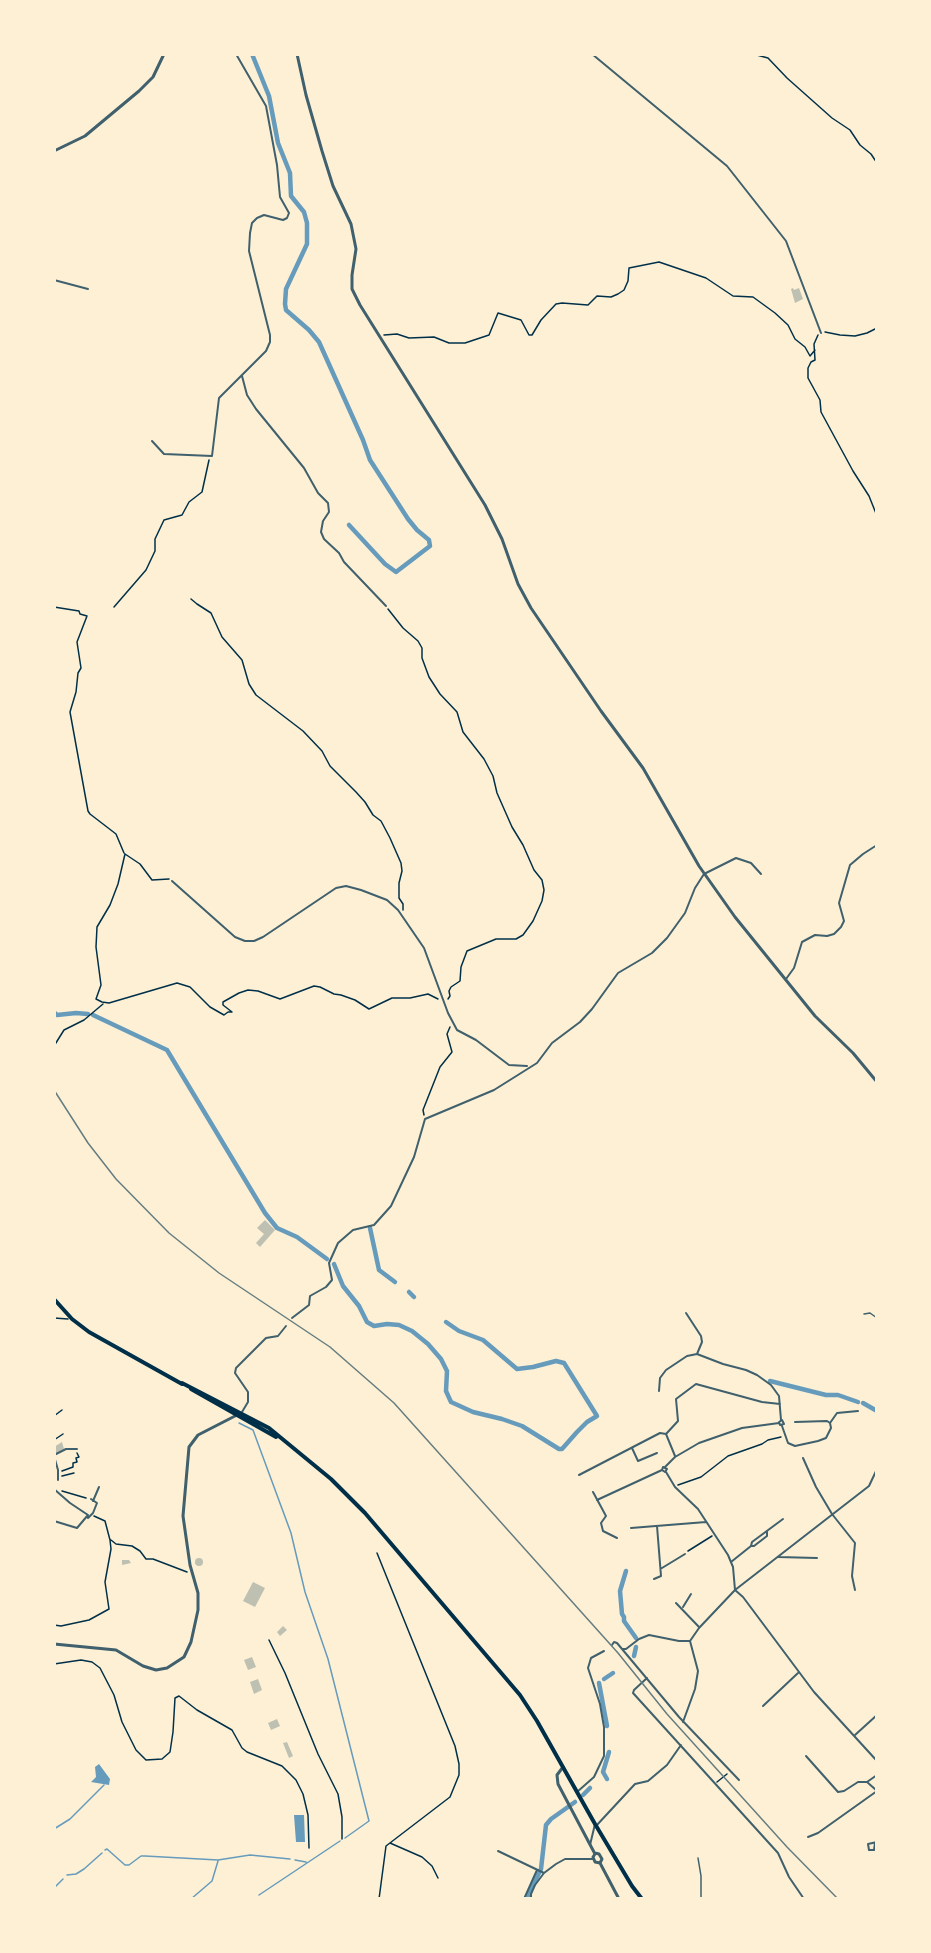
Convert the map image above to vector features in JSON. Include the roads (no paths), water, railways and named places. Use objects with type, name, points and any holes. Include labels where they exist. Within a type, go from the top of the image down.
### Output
[{"type":"main road","points":[[54,1299],[72,1319],[94,1336],[285,1442]]},
{"type":"main road","points":[[182,1383],[213,1402],[269,1428],[331,1479],[365,1513],[508,1680],[540,1726],[596,1825],[642,1899]]},
{"type":"street","points":[[54,151],[85,136],[139,91],[153,77],[164,54]]},
{"type":"street","points":[[152,441],[164,454],[212,456],[219,398],[266,351],[270,342],[249,251],[250,233],[252,224],[257,218],[264,215],[283,220],[289,213],[280,197],[277,165],[266,106],[236,54]]},
{"type":"street","points":[[297,54],[306,95],[333,186],[351,224],[356,249],[352,290],[485,505],[531,608],[643,768],[704,873],[735,917],[815,1016],[853,1053],[877,1082]]},
{"type":"street","points":[[592,54],[727,166],[786,241],[821,333]]},
{"type":"street","points":[[54,280],[88,289]]},
{"type":"street","points":[[242,375],[247,395],[256,409],[304,468],[318,493],[328,503],[329,512],[323,521],[321,532],[324,539],[386,606]]},
{"type":"street","points":[[786,979],[794,968],[802,942],[815,935],[834,934],[841,927],[844,921],[838,903],[850,865],[877,845]]},
{"type":"street","points":[[292,1318],[309,1305],[310,1296],[332,1281],[329,1263],[338,1243],[354,1230],[374,1225],[391,1206],[414,1157],[424,1119],[494,1090],[537,1063],[552,1043],[592,1010],[618,973],[652,953],[667,938],[685,913],[704,873],[736,858],[751,863],[761,874]]},
{"type":"street","points":[[172,881],[235,937],[245,941],[254,941],[263,937],[336,888],[346,886],[387,900],[399,910],[424,948],[443,1001],[457,1030],[477,1040],[509,1065],[530,1066]]},
{"type":"street","points":[[686,1313],[701,1336],[702,1342],[697,1354]]},
{"type":"street","points":[[54,1644],[116,1650],[151,1670],[172,1666],[184,1657],[191,1642],[198,1610],[198,1593],[190,1564],[183,1516],[189,1447],[198,1435],[240,1415],[248,1402],[248,1392],[235,1373],[236,1368],[266,1338],[278,1336],[286,1326]]},
{"type":"street","points":[[659,1391],[660,1378],[666,1370],[687,1356],[697,1354],[757,1375],[771,1385],[779,1396],[781,1423],[791,1446],[818,1442],[830,1433],[830,1423],[837,1413],[858,1411]]},
{"type":"street","points":[[579,1475],[657,1434],[666,1434],[678,1421],[676,1399],[696,1383],[762,1402],[780,1404]]},
{"type":"street","points":[[795,1422],[827,1420],[830,1423]]},
{"type":"street","points":[[597,1500],[662,1470],[675,1457],[699,1443],[729,1432],[781,1423]]},
{"type":"street","points":[[666,1434],[675,1457]]},
{"type":"street","points":[[632,1448],[638,1461],[657,1453]]},
{"type":"street","points":[[58,1476],[54,1456],[66,1449],[76,1449]]},
{"type":"street","points":[[803,1458],[832,1514],[856,1546],[852,1576],[855,1590]]},
{"type":"street","points":[[665,1467],[675,1487],[698,1509],[728,1556],[735,1590],[743,1597],[799,1673],[877,1761]]},
{"type":"street","points":[[683,1722],[695,1689],[698,1671],[690,1641],[699,1628],[735,1590],[869,1486],[877,1469]]},
{"type":"street","points":[[662,1470],[666,1472]]},
{"type":"street","points":[[54,1521],[77,1528],[90,1515],[99,1487]]},
{"type":"street","points":[[56,1488],[70,1503],[90,1515]]},
{"type":"street","points":[[593,1492],[606,1516],[601,1523],[603,1531],[617,1538]]},
{"type":"street","points":[[730,1563],[751,1546],[752,1542],[783,1519]]},
{"type":"street","points":[[631,1528],[707,1522]]},
{"type":"street","points":[[654,1579],[661,1576],[657,1526]]},
{"type":"street","points":[[661,1569],[685,1554]]},
{"type":"street","points":[[777,1557],[817,1558]]},
{"type":"street","points":[[682,1608],[691,1594]]},
{"type":"street","points":[[676,1603],[699,1628]]},
{"type":"street","points":[[622,1649],[626,1649],[649,1635],[690,1641]]},
{"type":"street","points":[[612,1645],[616,1642],[683,1722],[739,1780]]},
{"type":"street","points":[[577,1792],[594,1777],[604,1756],[604,1726],[600,1704],[588,1668],[591,1658],[604,1651]]},
{"type":"street","points":[[763,1706],[799,1673]]},
{"type":"street","points":[[646,1679],[633,1693],[778,1853],[789,1877],[804,1899]]},
{"type":"street","points":[[854,1736],[877,1715]]},
{"type":"street","points":[[590,1845],[596,1825],[635,1784],[648,1781],[667,1765],[681,1745]]},
{"type":"street","points":[[806,1756],[838,1792],[858,1782],[867,1782],[877,1775]]},
{"type":"street","points":[[563,1767],[557,1775],[558,1784],[590,1845],[594,1858],[597,1863],[600,1863],[617,1898]]},
{"type":"street","points":[[808,1837],[818,1833],[877,1791],[867,1782]]},
{"type":"street","points":[[498,1851],[544,1873]]},
{"type":"street","points":[[594,1854],[599,1854],[602,1859],[600,1863]]},
{"type":"street","points":[[531,1899],[535,1885],[544,1873],[566,1859],[594,1858]]},
{"type":"street","points":[[524,1899],[537,1870]]},
{"type":"lane","points":[[864,1314],[870,1313],[877,1318]]},
{"type":"lane","points":[[698,1858],[701,1899]]},
{"type":"water","points":[[99,1764],[110,1779],[109,1785],[91,1782],[96,1777],[95,1767]]},
{"type":"water","points":[[294,1815],[304,1815],[305,1842],[296,1842]]},
{"type":"waterway","points":[[252,54],[269,96],[278,143],[290,173],[291,196],[304,212],[307,223],[307,244],[286,289],[286,310],[319,342],[370,460],[408,519],[429,540],[430,546],[396,572],[385,564],[349,525]]},
{"type":"waterway","points":[[54,1012],[57,1015],[88,1014]]},
{"type":"waterway","points":[[93,1015],[167,1050],[265,1213],[277,1228],[297,1237],[327,1259]]},
{"type":"waterway","points":[[370,1228],[379,1270],[395,1282]]},
{"type":"waterway","points":[[334,1264],[343,1286],[359,1306],[367,1322],[374,1326],[399,1325],[412,1331],[441,1359],[447,1371],[446,1391],[451,1402],[473,1412],[522,1426],[559,1449],[562,1449],[587,1422],[597,1416],[564,1363],[556,1361],[517,1369],[483,1340],[459,1331],[446,1322]]},
{"type":"waterway","points":[[409,1292],[414,1297]]},
{"type":"waterway","points":[[770,1381],[826,1395],[838,1395],[858,1402]]},
{"type":"waterway","points":[[863,1403],[877,1411]]},
{"type":"waterway","points":[[239,1423],[253,1430],[291,1533],[305,1592],[328,1659],[369,1821],[345,1838]]},
{"type":"waterway","points":[[626,1571],[620,1591],[622,1614],[636,1638]]},
{"type":"waterway","points":[[634,1656],[636,1647]]},
{"type":"waterway","points":[[604,1679],[613,1673]]},
{"type":"waterway","points":[[599,1683],[607,1726]]},
{"type":"waterway","points":[[607,1779],[603,1772],[609,1752]]},
{"type":"waterway","points":[[54,1829],[70,1819],[104,1785]]},
{"type":"waterway","points":[[583,1795],[590,1788]]},
{"type":"waterway","points":[[528,1899],[541,1869],[546,1825],[575,1802]]},
{"type":"waterway","points":[[259,1895],[340,1841]]},
{"type":"waterway","points":[[105,1850],[107,1849],[125,1865],[129,1865],[141,1856],[218,1860],[250,1855],[290,1859]]},
{"type":"waterway","points":[[67,1875],[76,1874],[84,1869],[102,1853]]},
{"type":"waterway","points":[[295,1860],[306,1862]]},
{"type":"waterway","points":[[191,1899],[212,1881],[218,1861]]},
{"type":"waterway","points":[[54,1888],[63,1879]]},
{"type":"railway","points":[[54,1090],[88,1143],[116,1179],[169,1233],[219,1273],[330,1347],[394,1403],[618,1653],[667,1714],[787,1847],[838,1899]]}]
